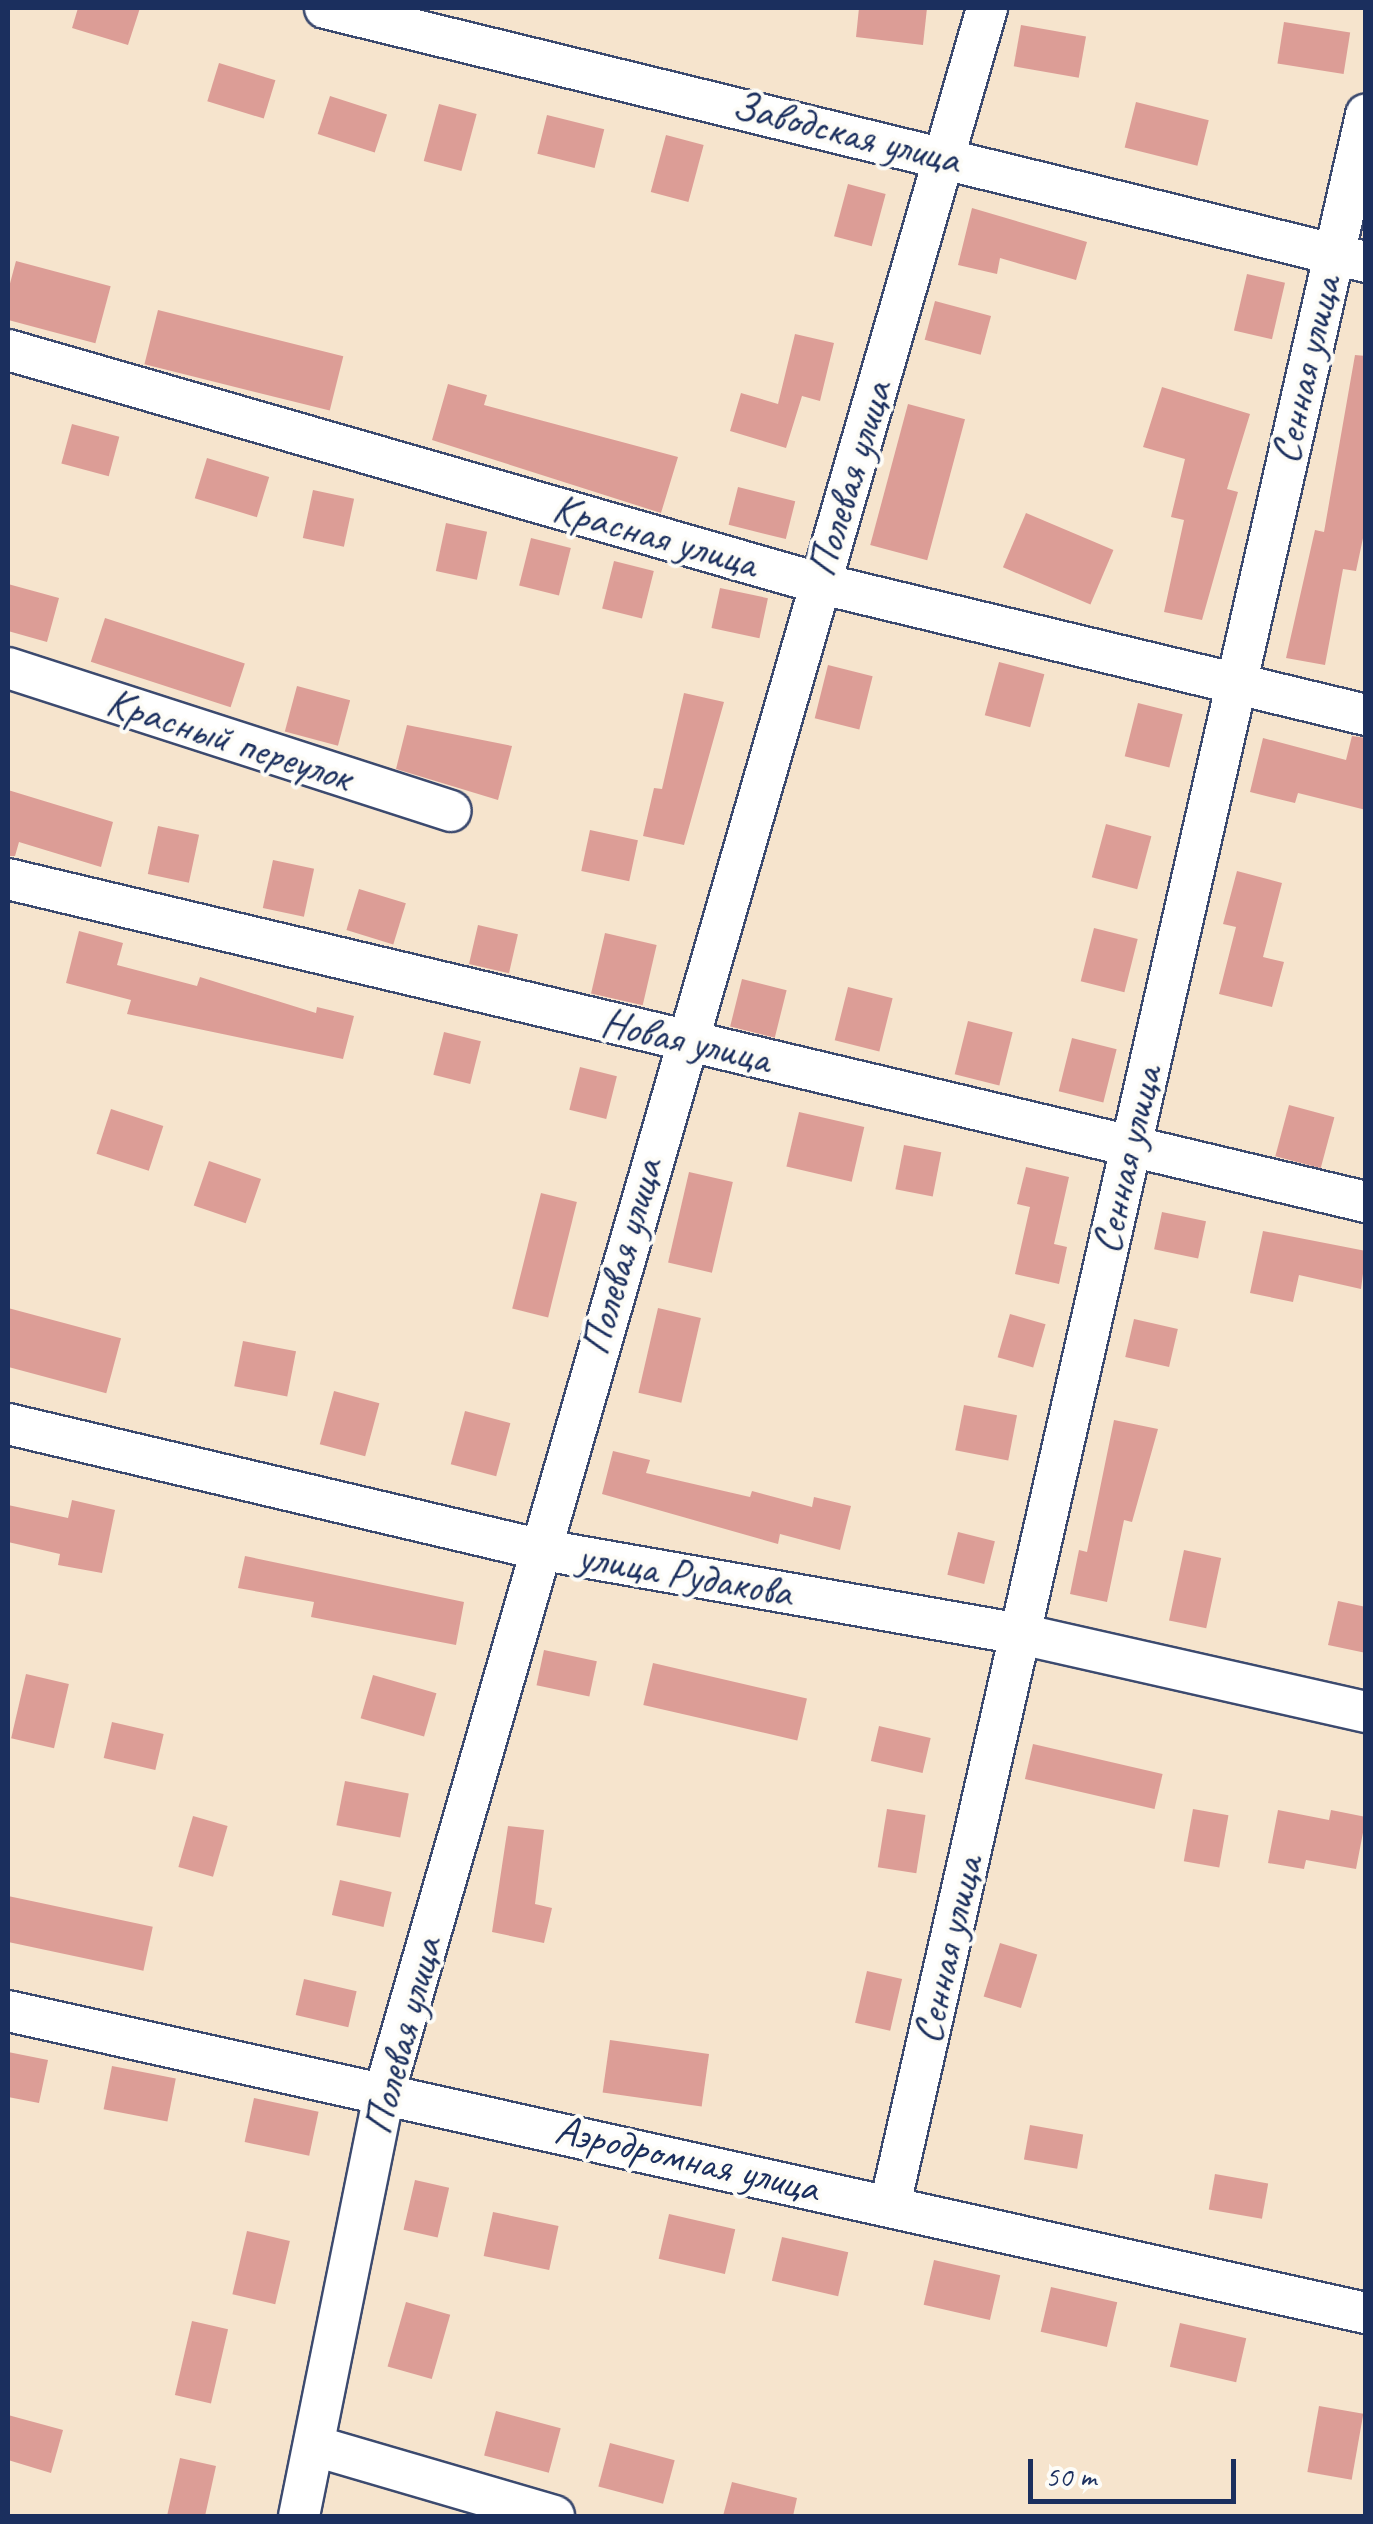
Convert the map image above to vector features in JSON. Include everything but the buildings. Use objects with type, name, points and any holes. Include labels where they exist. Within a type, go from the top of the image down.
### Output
[{"type":"street","name":"Заводская улица","points":[[325,8],[948,157],[1349,259]]},
{"type":"street","name":"Полевая улица","points":[[298,2516],[385,2090],[684,1041],[948,157],[987,8]]},
{"type":"street","name":"Сенная улица","points":[[890,2205],[1234,684],[1349,259],[1366,115]]},
{"type":"street","name":"Красная улица","points":[[8,350],[818,582],[1366,714]]},
{"type":"street","name":"Красный переулок","points":[[8,668],[450,811]]},
{"type":"street","name":"Новая улица","points":[[8,879],[1366,1202]]},
{"type":"street","name":"улица Рудакова","points":[[8,1424],[538,1549],[1020,1634],[1366,1712]]},
{"type":"street","name":"Аэродромная улица","points":[[8,2011],[385,2090],[1366,2312]]},
{"type":"street","points":[[315,2446],[554,2516]]}]
